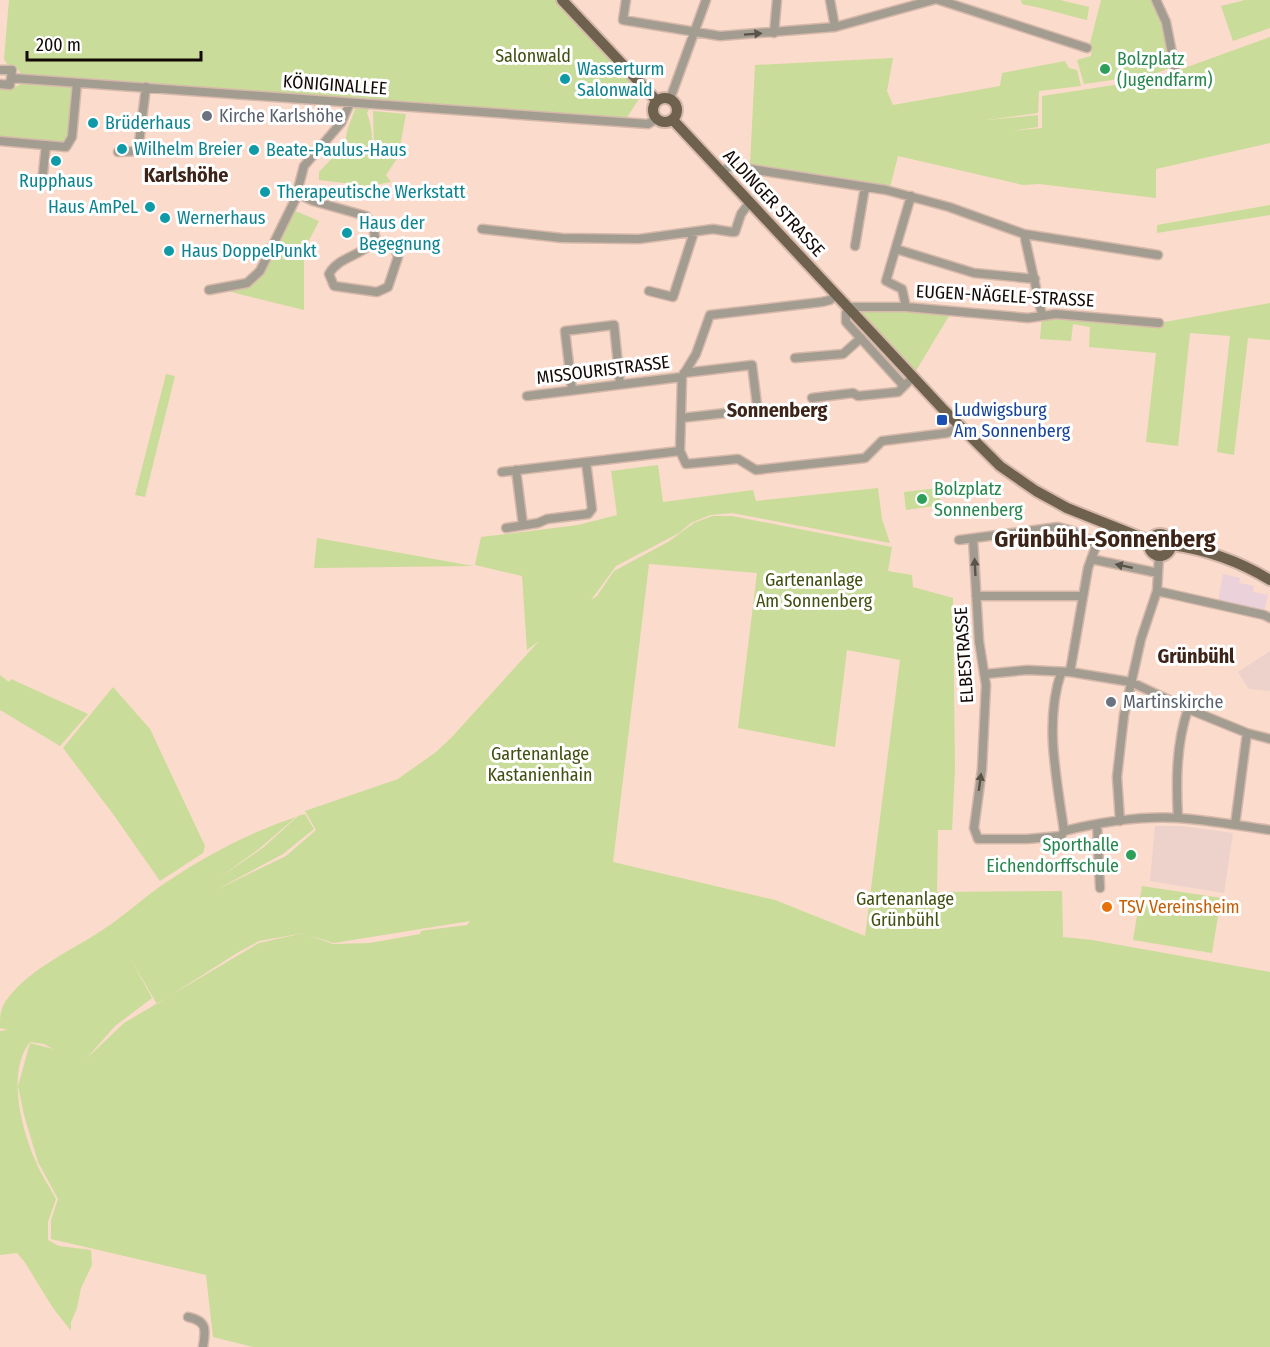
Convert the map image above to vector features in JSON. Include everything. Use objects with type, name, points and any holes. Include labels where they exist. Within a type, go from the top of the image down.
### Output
[{"type":"main road","points":[[562,0],[657,101]]},
{"type":"main road","points":[[663,98],[670,99],[677,111],[673,120],[666,123],[656,119],[652,110],[657,101],[663,98]]},
{"type":"main road","name":"ALDINGER STRASSE","points":[[673,120],[850,309],[909,382],[1000,466],[1036,491],[1067,508],[1150,541]]},
{"type":"main road","points":[[1162,534],[1170,539],[1172,545],[1169,552],[1159,556],[1150,551],[1150,541],[1155,535],[1162,534]]},
{"type":"main road","points":[[1172,545],[1213,553],[1235,561],[1270,580]]},
{"type":"street","points":[[626,0],[623,20],[720,36],[836,27],[933,0]]},
{"type":"street","points":[[670,99],[706,0]]},
{"type":"street","points":[[774,33],[777,0]]},
{"type":"street","points":[[830,0],[836,27]]},
{"type":"street","points":[[939,0],[1087,48]]},
{"type":"street","points":[[1156,0],[1166,22],[1175,68]]},
{"type":"street","points":[[0,70],[12,70],[10,85],[0,84]]},
{"type":"street","name":"KÖNIGINALLEE","points":[[11,78],[648,124],[656,119]]},
{"type":"street","points":[[0,141],[66,147],[72,137],[77,83]]},
{"type":"street","points":[[118,152],[138,151],[146,87]]},
{"type":"street","points":[[209,290],[247,283],[257,276],[298,194],[304,166],[341,123],[350,103]]},
{"type":"street","points":[[42,183],[46,145]]},
{"type":"street","points":[[722,171],[729,167],[737,167],[865,187],[911,196],[1024,234],[1158,255]]},
{"type":"street","points":[[855,246],[865,187]]},
{"type":"street","points":[[298,194],[313,201],[366,216],[373,226],[375,237],[367,248],[333,266],[329,274],[334,286],[377,292],[388,287],[398,257],[396,251]]},
{"type":"street","points":[[906,307],[902,289],[886,281],[911,196]]},
{"type":"street","points":[[483,229],[562,238],[639,239],[713,229],[735,232],[741,214],[750,202]]},
{"type":"street","points":[[649,291],[673,297],[694,232]]},
{"type":"street","points":[[1024,234],[1042,315]]},
{"type":"street","points":[[896,249],[974,273],[1035,279]]},
{"type":"street","points":[[836,295],[822,302],[710,315],[696,354],[683,375],[680,451],[686,464],[738,459],[756,470],[864,458],[882,441],[947,433],[959,427]]},
{"type":"street","name":"EUGEN-NÄGELE-STRASSE","points":[[850,309],[856,306],[906,307],[1028,318],[1056,314],[1159,323]]},
{"type":"street","name":"ALDINGER STRASSE","points":[[850,309],[846,314],[846,322],[909,382]]},
{"type":"street","points":[[572,390],[565,331],[614,325],[620,384]]},
{"type":"street","points":[[795,358],[843,354],[861,338]]},
{"type":"street","name":"MISSOURISTRASSE","points":[[527,396],[752,365],[757,405],[753,410],[681,418]]},
{"type":"street","points":[[812,398],[853,393],[858,396],[898,392],[909,382]]},
{"type":"street","points":[[502,472],[680,451]]},
{"type":"street","points":[[506,528],[538,524],[547,519],[588,514],[592,509],[586,462]]},
{"type":"street","points":[[516,470],[524,525]]},
{"type":"street","points":[[959,540],[1058,527],[1073,531],[1096,544]]},
{"type":"street","points":[[1114,527],[1102,534],[1096,544],[1082,596],[1066,673],[1055,699],[1053,742],[1064,831],[1097,824],[1149,818],[1178,818],[1270,830]]},
{"type":"street","name":"ELBESTRASSE","points":[[973,539],[979,640],[986,674],[982,769],[974,828],[978,839],[1061,836],[1064,831]]},
{"type":"street","points":[[1120,821],[1117,777],[1124,715],[1141,639],[1157,591],[1159,556]]},
{"type":"street","points":[[1091,559],[1158,573]]},
{"type":"street","points":[[1157,591],[1270,618]]},
{"type":"street","points":[[976,596],[1082,596]]},
{"type":"street","points":[[986,674],[1027,670],[1131,682],[1188,710],[1247,733],[1270,739]]},
{"type":"street","points":[[1178,818],[1180,744],[1188,710]]},
{"type":"street","points":[[1235,825],[1247,733]]},
{"type":"street","points":[[1097,824],[1100,888]]},
{"type":"street","points":[[188,1317],[199,1319],[203,1325],[205,1334],[203,1347]]},
{"type":"shaded area","points":[[1223,574],[1240,578],[1239,583],[1254,586],[1253,592],[1268,595],[1264,611],[1218,602]]},
{"type":"shaded area","points":[[1270,651],[1270,691],[1249,689],[1238,672]]},
{"type":"shaded area","points":[[1155,826],[1181,826],[1233,833],[1224,893],[1150,881]]},
{"type":"green space","name":"Salonwald","points":[[9,0],[557,0],[644,91],[626,119],[349,97],[329,99],[23,77],[16,67],[7,64],[4,59]]},
{"type":"green space","points":[[1021,0],[1060,0],[1089,7],[1087,20],[1022,4]]},
{"type":"green space","points":[[1101,0],[1152,0],[1164,19],[1172,67],[1154,74],[1084,84],[1077,60],[1091,56],[1092,48],[1089,47]]},
{"type":"green space","points":[[1245,0],[1270,0],[1270,28],[1233,41],[1221,6]]},
{"type":"green space","points":[[1270,37],[1270,143],[1156,169],[1156,198],[1039,184],[1023,185],[898,156],[890,187],[750,165],[755,65],[893,58],[887,91],[893,105],[1000,86],[1002,73],[1065,61],[1069,68],[1077,70],[1081,86],[1039,91],[1038,113],[987,120],[1038,115],[1038,127],[1011,131],[1042,128],[1042,96],[1154,79]]},
{"type":"green space","points":[[23,83],[73,86],[66,144],[0,136],[0,89],[11,89]]},
{"type":"green space","points":[[356,106],[370,107],[367,113],[372,131],[370,150],[372,152],[366,157],[371,157],[374,146],[373,111],[406,114],[398,157],[386,175],[391,182],[369,186],[319,180],[319,172],[337,153],[348,154],[346,135]]},
{"type":"green space","points":[[1270,205],[1270,215],[1157,233],[1157,225]]},
{"type":"green space","points":[[293,210],[319,221],[304,250],[304,310],[231,292],[229,289],[249,284],[258,278],[270,261]]},
{"type":"green space","points":[[1270,303],[1270,340],[1248,338],[1234,455],[1217,452],[1230,336],[1190,333],[1178,446],[1146,442],[1156,353],[1089,347],[1090,327],[1073,324],[1071,341],[1040,339],[1042,315],[1159,323]]},
{"type":"green space","points":[[853,307],[952,311],[914,374]]},
{"type":"green space","points":[[166,374],[175,376],[145,497],[135,495]]},
{"type":"green space","points":[[658,465],[663,502],[753,490],[756,501],[878,488],[882,519],[890,543],[732,513],[710,515],[691,523],[679,533],[616,566],[591,600],[597,596],[614,571],[668,542],[694,523],[712,516],[732,516],[892,547],[888,571],[912,575],[913,587],[953,598],[955,770],[952,830],[938,830],[937,892],[1062,891],[1063,937],[1092,940],[1270,972],[1270,1347],[253,1347],[213,1337],[206,1275],[51,1239],[51,1220],[58,1199],[38,1162],[18,1086],[22,1118],[31,1149],[40,1172],[56,1199],[48,1222],[48,1240],[59,1246],[91,1250],[92,1265],[81,1288],[77,1308],[71,1322],[71,1331],[17,1253],[0,1255],[0,1031],[8,1030],[0,1028],[0,1020],[2,1009],[8,998],[40,968],[104,929],[162,885],[210,855],[243,838],[296,817],[260,848],[219,878],[264,847],[298,816],[305,814],[314,829],[283,854],[214,891],[286,856],[316,830],[305,811],[398,779],[436,752],[539,641],[527,650],[522,576],[475,565],[481,537],[578,525],[617,515],[611,471]],"holes":[[[649,564],[757,573],[738,728],[835,747],[847,650],[900,660],[865,936],[775,900],[613,862]],[[470,921],[467,925],[421,931],[420,934],[370,943],[333,944],[307,935],[334,943]],[[304,933],[259,943],[169,996],[259,941]],[[130,958],[157,1004],[124,1023],[86,1059],[115,1026],[152,998]],[[30,1042],[44,1044],[53,1049],[30,1043],[18,1085],[23,1054]]]},
{"type":"green space","name":"Bolzplatz Sonnenberg","points":[[938,488],[941,505],[906,510],[904,492]]},
{"type":"green space","points":[[317,538],[473,566],[314,568]]},
{"type":"green space","points":[[0,675],[9,682],[11,679],[88,714],[60,746],[0,710]]},
{"type":"green space","points":[[113,687],[150,729],[205,846],[203,853],[160,881],[63,748]]},
{"type":"green space","points":[[1142,886],[1221,898],[1212,953],[1133,940]]},
{"type":"place","name":"Bolzplatz (Jugendfarm)","points":[[1105,69]]},
{"type":"place","name":"Wasserturm Salonwald","points":[[565,79]]},
{"type":"place","name":"Kirche Karlshöhe","points":[[207,116]]},
{"type":"place","name":"Brüderhaus","points":[[93,123]]},
{"type":"place","name":"Wilhelm Breier","points":[[122,149]]},
{"type":"place","name":"Beate-Paulus-Haus","points":[[254,150]]},
{"type":"place","name":"Rupphaus","points":[[56,161]]},
{"type":"place","name":"Therapeutische Werkstatt","points":[[265,192]]},
{"type":"place","name":"Haus AmPeL","points":[[150,207]]},
{"type":"place","name":"Wernerhaus","points":[[165,218]]},
{"type":"place","name":"Haus der Begegnung","points":[[347,233]]},
{"type":"place","name":"Haus DoppelPunkt","points":[[169,251]]},
{"type":"place","name":"Ludwigsburg Am Sonnenberg","points":[[942,420]]},
{"type":"place","name":"Bolzplatz Sonnenberg","points":[[922,499]]},
{"type":"place","name":"Martinskirche","points":[[1111,702]]},
{"type":"place","name":"Sporthalle Eichendorffschule","points":[[1131,855]]},
{"type":"place","name":"TSV Vereinsheim","points":[[1107,907]]},
{"type":"district","name":"Karlshöhe","points":[[186,175]]},
{"type":"district","name":"Sonnenberg","points":[[777,410]]},
{"type":"district","name":"Grünbühl-Sonnenberg","points":[[1105,539]]},
{"type":"district","name":"Grünbühl","points":[[1196,656]]},
{"type":"park label","name":"Gartenanlage Am Sonnenberg","points":[[814,590]]},
{"type":"park label","name":"Gartenanlage Kastanienhain","points":[[540,764]]},
{"type":"park label","name":"Gartenanlage Grünbühl","points":[[905,909]]}]
